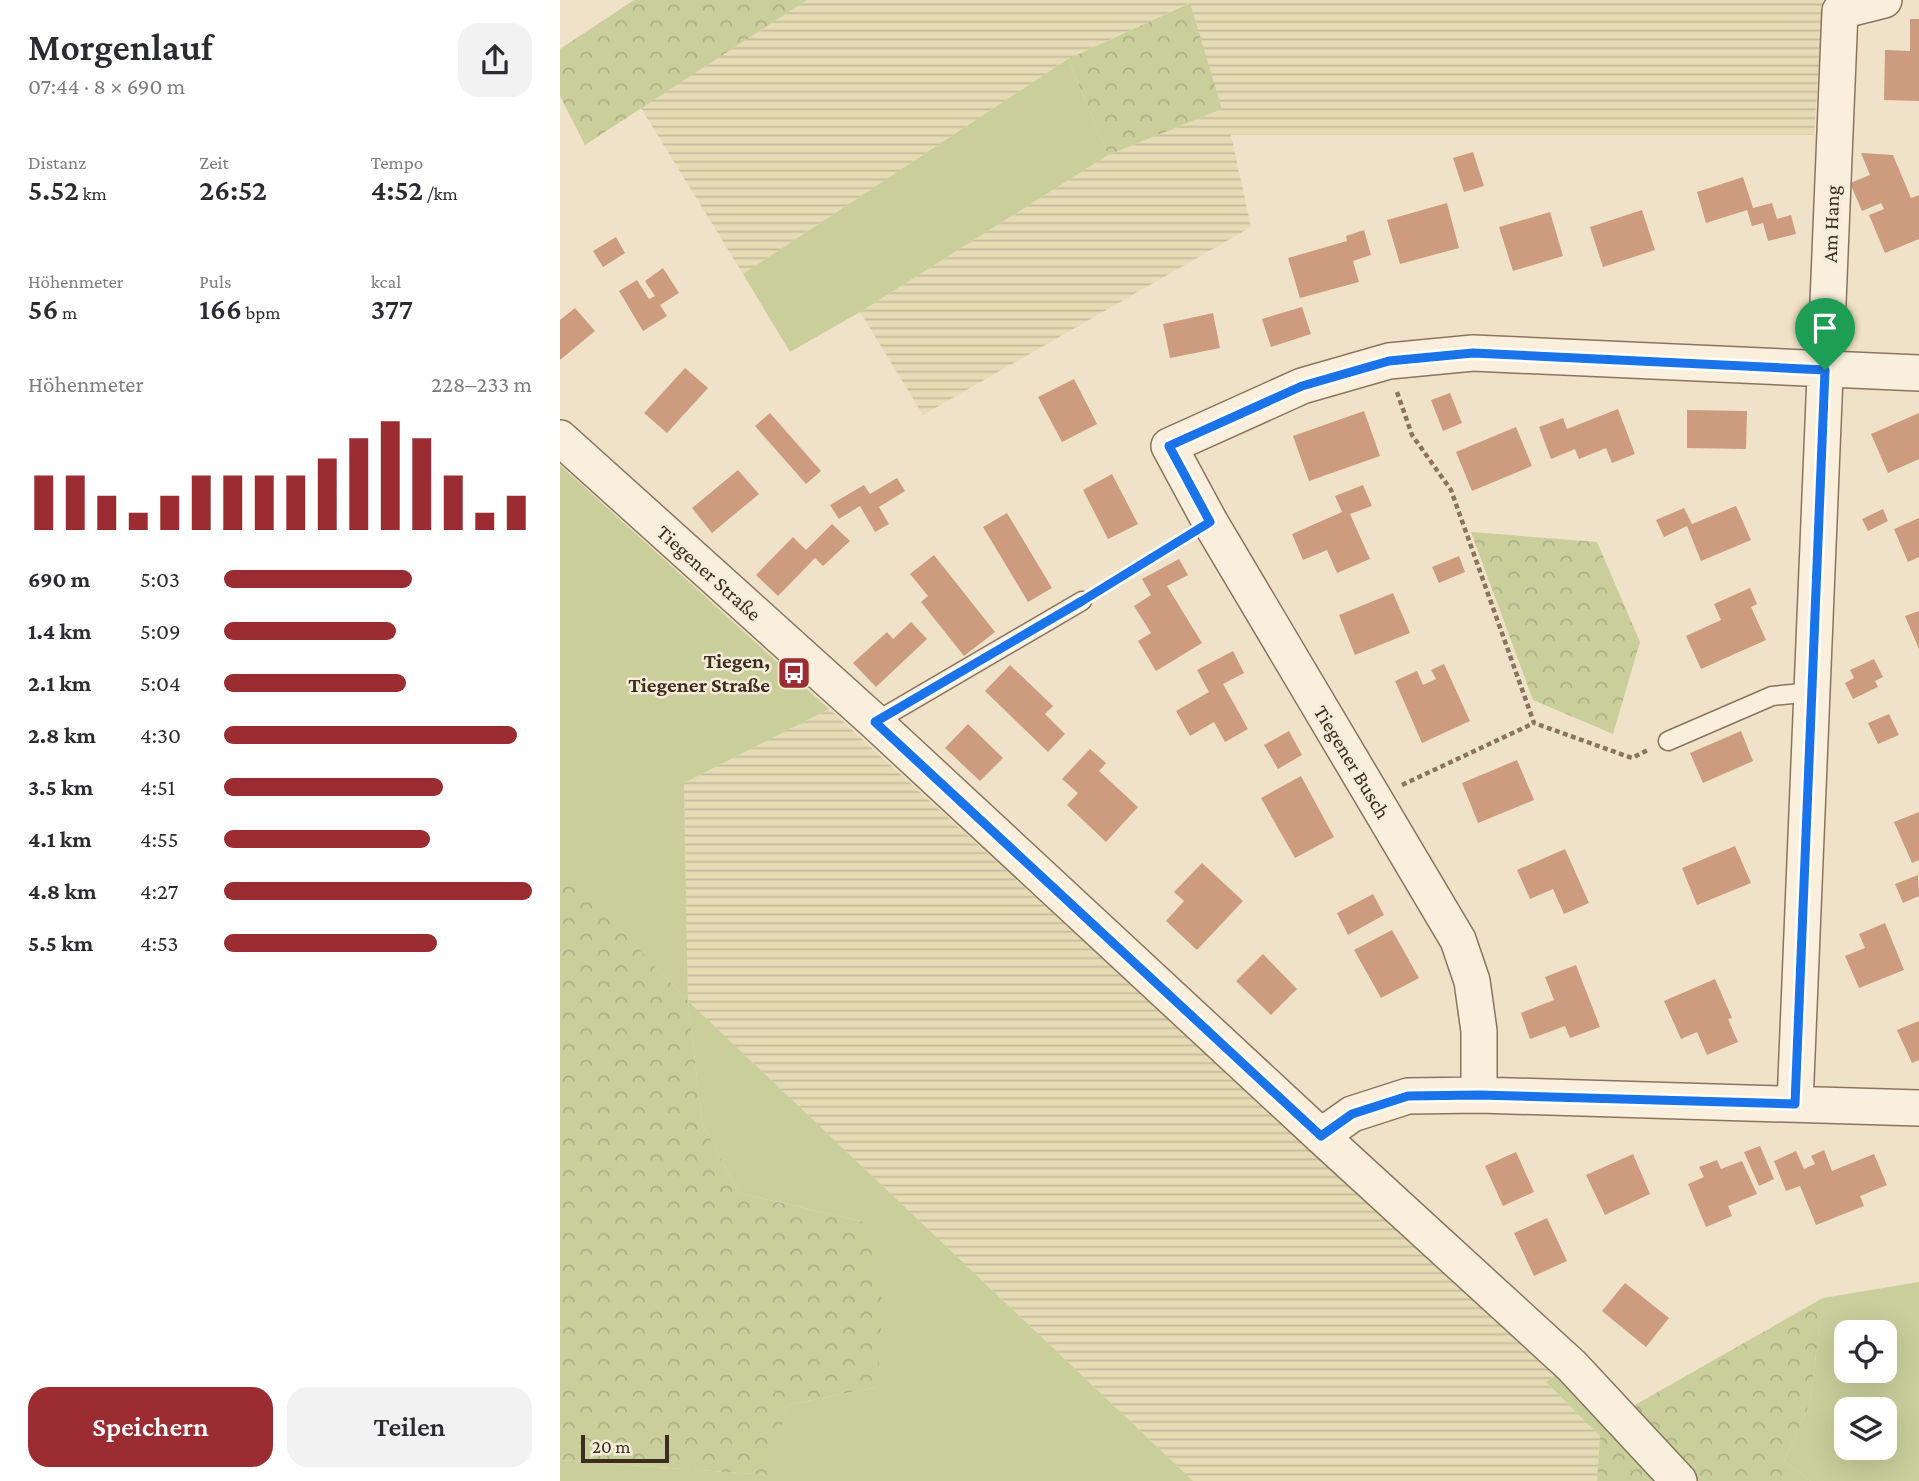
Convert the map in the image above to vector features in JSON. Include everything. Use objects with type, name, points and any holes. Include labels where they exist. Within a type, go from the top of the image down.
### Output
[{"type":"street","name":"Am Hang","points":[[1795,1104],[1840,11],[1884,0]]},
{"type":"street","points":[[1389,361],[1473,353],[1919,373]]},
{"type":"street","name":"Tiegener Busch","points":[[1389,361],[1302,386],[1169,446],[1210,522],[1458,940],[1472,981],[1479,1031],[1479,1095]]},
{"type":"street","name":"Tiegener Straße","points":[[560,438],[875,722],[1573,1366],[1679,1481]]},
{"type":"street","points":[[1321,1136],[1352,1114],[1408,1096],[1479,1095],[1919,1108]]},
{"type":"lane","points":[[875,722],[1082,601]]},
{"type":"lane","points":[[1668,741],[1772,696],[1812,692]]},
{"type":"path","points":[[1389,361],[1412,435],[1451,490],[1534,723]]},
{"type":"path","points":[[1082,601],[1210,522]]},
{"type":"path","points":[[1374,799],[1534,723],[1632,758],[1668,741]]},
{"type":"shaded area","points":[[807,0],[1823,0],[1814,135],[1231,135],[1251,227],[923,415],[860,312],[1108,155],[1222,109],[1189,3],[1068,59],[743,274],[641,108]]},
{"type":"shaded area","points":[[829,709],[1558,1374],[1546,1382],[1600,1436],[1597,1481],[1193,1481],[688,1001],[684,783]]},
{"type":"green space","points":[[634,0],[807,0],[585,145],[560,96],[560,49]]},
{"type":"green space","points":[[1190,3],[1222,109],[1108,155],[1068,59]]},
{"type":"green space","points":[[1068,59],[1108,155],[860,312],[790,352],[743,274]]},
{"type":"green space","points":[[560,465],[829,709],[684,783],[688,1001],[573,881],[560,887]]},
{"type":"green space","points":[[1471,532],[1597,542],[1640,642],[1613,734],[1533,700]]},
{"type":"green space","points":[[573,880],[688,1001],[702,1122],[738,1193],[865,1222],[883,1305],[877,1387],[788,1405],[768,1475],[560,1460],[560,887]]},
{"type":"green space","points":[[688,1001],[1193,1481],[560,1481],[560,1460],[767,1475],[788,1405],[877,1387],[865,1222],[738,1193],[702,1122]]},
{"type":"green space","points":[[1919,1282],[1919,1481],[1811,1481],[1784,1461],[1810,1403],[1823,1298]]},
{"type":"green space","points":[[1823,1298],[1810,1403],[1784,1461],[1811,1481],[1597,1481],[1600,1436],[1546,1382],[1581,1359],[1626,1410]]},
{"type":"building","points":[[1910,19],[1919,19],[1919,101],[1884,100],[1885,50],[1910,51]]},
{"type":"building","points":[[1473,152],[1484,186],[1464,192],[1453,158]]},
{"type":"building","points":[[1861,153],[1893,155],[1911,198],[1919,195],[1919,239],[1885,253],[1869,215],[1884,209],[1881,203],[1862,211],[1850,183],[1870,175]]},
{"type":"building","points":[[1743,177],[1753,208],[1772,203],[1777,219],[1791,215],[1796,234],[1768,241],[1763,223],[1752,226],[1747,210],[1706,223],[1697,192]]},
{"type":"building","points":[[1447,203],[1459,248],[1400,264],[1387,220]]},
{"type":"building","points":[[1642,210],[1655,250],[1603,267],[1590,227]]},
{"type":"building","points":[[1550,212],[1563,256],[1513,271],[1499,227]]},
{"type":"building","points":[[1364,230],[1371,255],[1353,261],[1359,282],[1300,298],[1288,258],[1347,241],[1346,236]]},
{"type":"building","points":[[616,237],[625,253],[603,267],[593,251]]},
{"type":"building","points":[[663,268],[679,293],[660,305],[667,316],[643,331],[619,291],[637,280],[649,299],[655,296],[645,281]]},
{"type":"building","points":[[1302,307],[1311,334],[1271,347],[1262,319]]},
{"type":"building","points":[[575,308],[595,331],[560,360],[560,320]]},
{"type":"building","points":[[1213,313],[1220,348],[1170,358],[1163,324]]},
{"type":"building","points":[[685,368],[708,388],[667,433],[644,413]]},
{"type":"building","points":[[1074,379],[1097,424],[1062,442],[1038,397]]},
{"type":"building","points":[[1450,393],[1462,423],[1443,431],[1431,400]]},
{"type":"building","points":[[1618,409],[1635,454],[1612,463],[1606,448],[1579,459],[1575,449],[1551,459],[1539,427],[1563,418],[1567,429]]},
{"type":"building","points":[[1687,410],[1747,411],[1746,449],[1687,448]]},
{"type":"building","points":[[1364,411],[1380,456],[1309,481],[1293,436]]},
{"type":"building","points":[[770,413],[821,471],[806,484],[755,426]]},
{"type":"building","points":[[1919,413],[1919,459],[1888,473],[1871,434]]},
{"type":"building","points":[[1516,427],[1532,466],[1472,491],[1456,452]]},
{"type":"building","points":[[738,470],[759,494],[712,533],[692,508]]},
{"type":"building","points":[[1112,474],[1138,524],[1108,539],[1083,490]]},
{"type":"building","points":[[897,478],[905,491],[879,507],[889,524],[875,532],[860,506],[839,519],[830,505],[864,485],[870,494]]},
{"type":"building","points":[[1363,485],[1372,506],[1350,514],[1370,559],[1337,573],[1327,550],[1303,560],[1292,534],[1342,512],[1335,496]]},
{"type":"building","points":[[1736,506],[1751,540],[1701,561],[1687,526],[1664,537],[1656,520],[1684,508],[1692,524]]},
{"type":"building","points":[[1883,509],[1888,521],[1868,531],[1862,519]]},
{"type":"building","points":[[1007,513],[1052,588],[1028,602],[983,527]]},
{"type":"building","points":[[1919,518],[1919,557],[1908,562],[1894,529]]},
{"type":"building","points":[[832,524],[850,541],[823,566],[815,558],[778,596],[756,575],[793,537],[806,550]]},
{"type":"building","points":[[934,555],[995,632],[964,656],[921,602],[928,596],[910,574]]},
{"type":"building","points":[[1459,556],[1465,572],[1439,583],[1432,567]]},
{"type":"building","points":[[1179,559],[1188,575],[1167,586],[1202,643],[1156,671],[1138,641],[1151,633],[1134,606],[1151,595],[1142,579]]},
{"type":"building","points":[[1750,588],[1757,604],[1751,607],[1766,640],[1701,669],[1686,636],[1721,620],[1714,604]]},
{"type":"building","points":[[1393,593],[1410,633],[1355,655],[1339,615]]},
{"type":"building","points":[[1919,611],[1919,649],[1905,616]]},
{"type":"building","points":[[911,622],[927,639],[876,687],[853,663],[887,632],[893,639]]},
{"type":"building","points":[[1233,651],[1244,673],[1223,684],[1248,729],[1225,742],[1214,722],[1190,736],[1176,711],[1209,692],[1197,670]]},
{"type":"building","points":[[1874,659],[1883,677],[1875,681],[1878,687],[1853,699],[1845,683],[1854,678],[1850,670]]},
{"type":"building","points":[[1444,664],[1470,721],[1422,743],[1395,681],[1417,671],[1423,685],[1436,679],[1431,670]]},
{"type":"building","points":[[1010,665],[1053,706],[1045,714],[1065,734],[1048,752],[985,691]]},
{"type":"building","points":[[1889,714],[1899,735],[1878,744],[1868,723]]},
{"type":"building","points":[[968,724],[1003,758],[980,781],[945,748]]},
{"type":"building","points":[[1289,731],[1302,755],[1278,769],[1264,745]]},
{"type":"building","points":[[1741,731],[1753,761],[1703,783],[1690,753]]},
{"type":"building","points":[[1090,749],[1106,763],[1099,771],[1138,807],[1106,842],[1067,805],[1078,793],[1062,779]]},
{"type":"building","points":[[1517,760],[1534,800],[1478,823],[1462,783]]},
{"type":"building","points":[[1301,776],[1334,837],[1295,858],[1261,798]]},
{"type":"building","points":[[1919,812],[1919,860],[1912,863],[1894,822]]},
{"type":"building","points":[[1735,846],[1751,883],[1697,905],[1682,868]]},
{"type":"building","points":[[1565,849],[1589,903],[1564,914],[1553,889],[1530,899],[1517,870]]},
{"type":"building","points":[[1202,863],[1243,901],[1197,950],[1166,921],[1184,901],[1174,892]]},
{"type":"building","points":[[1918,875],[1919,896],[1903,903],[1895,884]]},
{"type":"building","points":[[1373,894],[1384,915],[1348,935],[1337,913]]},
{"type":"building","points":[[1885,923],[1904,970],[1859,988],[1845,956],[1865,948],[1859,934]]},
{"type":"building","points":[[1392,930],[1419,978],[1381,998],[1354,950]]},
{"type":"building","points":[[1263,954],[1297,989],[1271,1015],[1236,981]]},
{"type":"building","points":[[1576,965],[1600,1027],[1570,1038],[1565,1026],[1530,1039],[1521,1013],[1554,1000],[1545,977]]},
{"type":"building","points":[[1715,979],[1732,1018],[1728,1019],[1738,1042],[1707,1055],[1697,1032],[1681,1039],[1664,1001]]},
{"type":"building","points":[[1919,1021],[1919,1060],[1912,1063],[1897,1030]]},
{"type":"building","points":[[1760,1146],[1774,1179],[1759,1186],[1744,1152]]},
{"type":"building","points":[[1824,1150],[1832,1171],[1874,1154],[1887,1185],[1860,1196],[1864,1206],[1816,1225],[1800,1186],[1786,1191],[1774,1161],[1796,1151],[1804,1169],[1815,1164],[1811,1156]]},
{"type":"building","points":[[1516,1152],[1534,1192],[1503,1206],[1485,1166]]},
{"type":"building","points":[[1633,1154],[1650,1194],[1605,1215],[1586,1175]]},
{"type":"building","points":[[1717,1160],[1721,1169],[1742,1161],[1757,1194],[1728,1206],[1732,1216],[1706,1227],[1688,1184],[1704,1177],[1699,1167]]},
{"type":"building","points":[[1547,1218],[1567,1261],[1534,1276],[1514,1233]]},
{"type":"building","points":[[1625,1283],[1669,1318],[1646,1347],[1602,1311]]},
{"type":"place","name":"Tiegen, Tiegener Straße","points":[[794,673]]},
{"type":"route","points":[[1473,353],[1825,370],[1795,1104],[1479,1095],[1408,1096],[1352,1114],[1321,1136],[875,722],[1082,601],[1210,522],[1169,446],[1302,386],[1389,361],[1473,353]]}]
